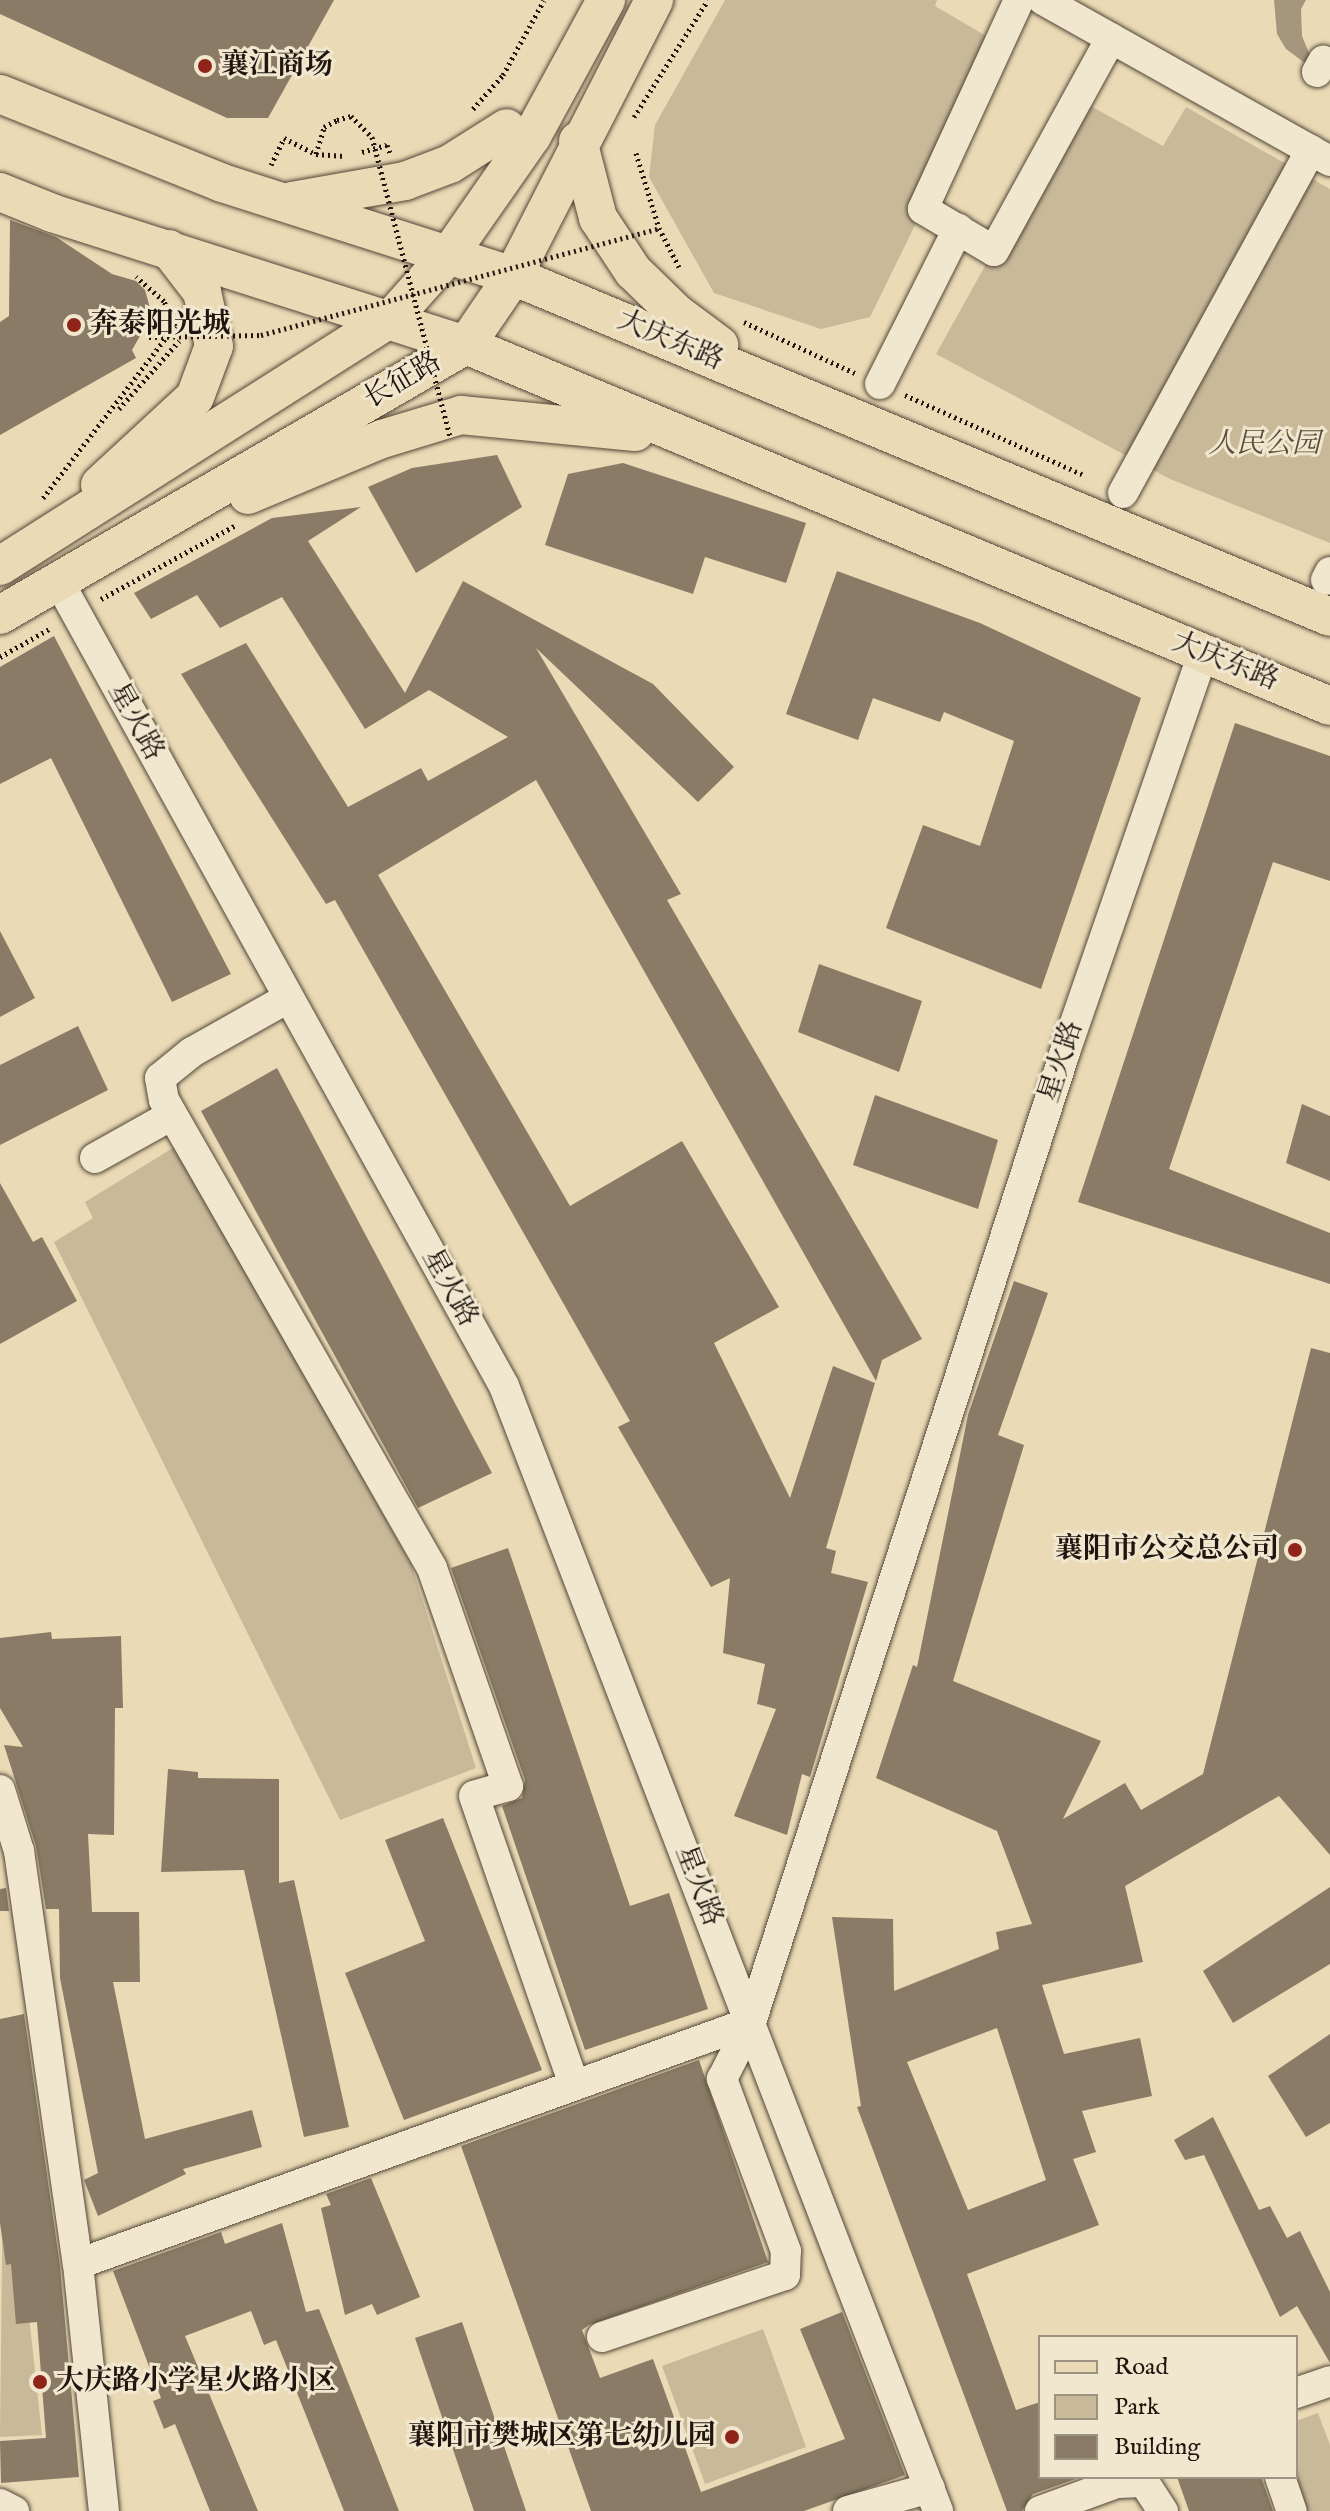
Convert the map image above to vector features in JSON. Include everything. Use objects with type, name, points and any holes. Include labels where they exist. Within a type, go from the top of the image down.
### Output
[{"type":"main road","name":"长征路","points":[[0,566],[46,522],[402,306],[461,238],[519,132],[580,0]]},
{"type":"main road","points":[[285,203],[405,181],[519,132],[606,0]]},
{"type":"main road","name":"长征路","points":[[0,615],[466,345],[513,276],[578,141],[654,0]]},
{"type":"main road","name":"大庆东路","points":[[0,94],[222,183],[285,203],[461,238],[513,276],[770,383],[1329,590]]},
{"type":"main road","points":[[578,141],[598,218],[633,271],[676,313],[770,383]]},
{"type":"main road","name":"大庆东路","points":[[0,192],[169,249],[402,306],[466,345],[1330,706]]},
{"type":"main road","points":[[46,522],[83,500],[195,397],[214,346],[202,292],[169,249]]},
{"type":"main road","points":[[0,631],[70,603],[274,483],[382,439],[461,415],[549,420],[687,439]]},
{"type":"street","points":[[1019,0],[923,209],[994,251],[1111,38]]},
{"type":"street","points":[[1043,0],[1321,156],[1123,493]]},
{"type":"street","points":[[880,384],[958,229]]},
{"type":"street","name":"星火路","points":[[70,603],[504,1386],[934,2500]]},
{"type":"street","name":"星火路","points":[[751,2022],[1065,1052],[1203,653]]},
{"type":"street","points":[[288,998],[192,1052],[160,1078],[172,1115],[432,1568],[508,1786],[474,1796],[574,2085]]},
{"type":"street","points":[[95,1158],[172,1115]]},
{"type":"street","points":[[0,1790],[19,1851],[78,2264],[104,2511]]},
{"type":"street","points":[[78,2264],[751,2022]]},
{"type":"street","points":[[602,2337],[785,2275],[786,2251],[722,2079],[751,2022]]},
{"type":"street","points":[[1298,2392],[1330,2381]]},
{"type":"street","points":[[1281,2479],[1292,2511]]},
{"type":"street","points":[[1040,2511],[1120,2480],[1144,2482],[1163,2511]]},
{"type":"street","points":[[848,2511],[934,2500]]},
{"type":"street","points":[[0,2504],[14,2511]]},
{"type":"path","points":[[468,114],[503,75],[544,0]]},
{"type":"path","points":[[316,154],[324,127],[337,120],[351,116],[372,137],[402,306],[448,437],[460,432]]},
{"type":"path","points":[[276,152],[284,138],[316,154],[346,156],[387,145],[392,157]]},
{"type":"path","points":[[636,153],[659,228],[684,277]]},
{"type":"path","points":[[369,166],[400,154]]},
{"type":"path","points":[[149,337],[261,335],[402,306],[659,228]]},
{"type":"path","points":[[46,522],[175,326],[164,301],[130,271]]},
{"type":"path","points":[[119,409],[183,337]]},
{"type":"path","points":[[0,657],[70,603],[238,524]]},
{"type":"green space","points":[[725,0],[937,0],[935,6],[1003,46],[870,317],[821,329],[714,293],[649,177],[655,125]]},
{"type":"green space","name":"人民公园","points":[[1078,99],[1163,146],[1186,107],[1330,189],[1330,543],[1170,479],[936,354]]},
{"type":"green space","points":[[176,1146],[411,1564],[476,1768],[340,1820],[54,1242],[93,1218],[85,1202]]},
{"type":"green space","points":[[4,2087],[42,2435],[0,2437]]},
{"type":"green space","points":[[763,2329],[806,2447],[705,2484],[662,2366]]},
{"type":"green space","points":[[1318,2413],[1330,2445],[1330,2511],[1292,2511],[1281,2479],[1298,2479],[1298,2420]]},
{"type":"shaded area","points":[[1274,0],[1306,0],[1301,9],[1302,36],[1317,72],[1286,49],[1277,34]]},
{"type":"building","name":"襄江商场","points":[[0,0],[334,0],[268,118],[227,118],[0,14]]},
{"type":"building","name":"奔泰阳光城","points":[[10,220],[56,237],[112,274],[136,281],[145,290],[152,315],[132,350],[136,358],[0,435],[0,322],[9,316]]},
{"type":"building","points":[[497,455],[522,507],[416,573],[368,487],[412,468]]},
{"type":"building","points":[[623,463],[806,523],[786,583],[705,557],[693,594],[545,545],[568,474]]},
{"type":"building","points":[[361,507],[308,541],[405,693],[463,581],[653,684],[734,767],[698,802],[536,648],[681,894],[667,900],[922,1339],[882,1360],[876,1381],[536,780],[378,875],[570,1206],[682,1141],[779,1307],[714,1343],[790,1498],[833,1366],[875,1383],[826,1548],[836,1551],[831,1573],[868,1582],[810,1777],[802,1774],[787,1835],[734,1816],[776,1709],[757,1704],[765,1664],[723,1653],[730,1578],[711,1587],[618,1427],[630,1421],[335,900],[326,904],[181,674],[246,643],[348,807],[421,768],[428,781],[508,737],[429,690],[365,729],[282,597],[220,628],[197,595],[151,619],[134,593],[272,518]]},
{"type":"building","points":[[837,571],[980,623],[1141,698],[1041,989],[886,928],[923,825],[980,846],[1014,741],[944,712],[940,722],[873,698],[858,740],[786,714]]},
{"type":"building","points":[[54,636],[231,974],[172,1002],[51,758],[0,784],[0,667]]},
{"type":"building","points":[[1235,723],[1330,756],[1330,881],[1273,862],[1169,1169],[1330,1233],[1330,1284],[1078,1202]]},
{"type":"building","points":[[0,931],[35,998],[0,1017]]},
{"type":"building","points":[[819,964],[922,1001],[899,1072],[798,1032]]},
{"type":"building","points":[[78,1026],[108,1090],[0,1145],[0,1065]]},
{"type":"building","points":[[277,1068],[492,1473],[418,1508],[201,1111]]},
{"type":"building","points":[[875,1095],[998,1140],[978,1209],[853,1165]]},
{"type":"building","points":[[1302,1104],[1330,1116],[1330,1181],[1286,1163]]},
{"type":"building","points":[[0,1183],[33,1242],[42,1237],[77,1301],[0,1344]]},
{"type":"building","points":[[1014,1281],[1048,1293],[998,1435],[1024,1445],[953,1681],[1101,1741],[1063,1819],[1125,1783],[1141,1810],[1203,1774],[1311,1348],[1330,1353],[1330,1855],[1279,1796],[1125,1886],[1143,1962],[1042,1985],[1064,2054],[1140,2038],[1152,2096],[1082,2111],[1096,2152],[1073,2159],[1099,2225],[967,2274],[1016,2410],[1038,2403],[1038,2479],[1075,2479],[1033,2494],[1022,2511],[1007,2511],[857,2107],[861,2106],[832,1917],[893,1919],[894,1991],[999,1949],[996,1932],[1032,1924],[997,1831],[876,1778],[913,1665],[917,1667],[968,1415]],"holes":[[[997,2028],[1046,2180],[968,2210],[907,2062]]]},
{"type":"building","points":[[508,1548],[630,1906],[669,1893],[708,2009],[585,2050],[502,1806],[522,1798],[525,1780],[451,1568]]},
{"type":"building","points":[[51,1632],[52,1639],[121,1636],[123,1708],[115,1708],[114,1835],[88,1834],[92,1912],[139,1912],[140,1982],[113,1982],[145,2139],[252,2110],[262,2147],[183,2169],[186,2174],[98,2216],[84,2180],[98,2173],[60,1978],[59,1909],[46,1909],[36,1846],[4,1745],[23,1747],[0,1708],[0,1638]]},
{"type":"building","points":[[168,1769],[198,1772],[198,1778],[279,1779],[279,1883],[294,1880],[349,2127],[304,2137],[244,1870],[161,1872]]},
{"type":"building","points":[[443,1818],[542,2070],[404,2120],[345,1973],[425,1941],[385,1840]]},
{"type":"building","points":[[1330,1887],[1330,1964],[1233,2023],[1203,1971]]},
{"type":"building","points":[[6,1888],[9,1911],[0,1911],[0,1889]]},
{"type":"building","name":"大庆路小学星火路小区","points":[[24,2014],[60,2266],[79,2477],[1,2483],[0,2441],[46,2438],[37,2322],[16,2324],[11,2264],[6,2265],[0,2223],[0,2019]]},
{"type":"building","points":[[1330,2034],[1330,2123],[1306,2137],[1268,2076]]},
{"type":"building","points":[[699,2060],[768,2262],[589,2325],[582,2330],[600,2378],[653,2359],[701,2492],[845,2439],[800,2329],[842,2312],[905,2475],[804,2511],[591,2511],[461,2146]]},
{"type":"building","points":[[1213,2117],[1259,2210],[1270,2206],[1287,2238],[1300,2231],[1330,2292],[1330,2363],[1297,2306],[1280,2317],[1204,2155],[1185,2160],[1174,2140]]},
{"type":"building","points":[[371,2178],[420,2297],[377,2315],[372,2304],[345,2315],[321,2208],[331,2205],[326,2194]]},
{"type":"building","points":[[282,2223],[306,2312],[319,2309],[399,2511],[344,2511],[276,2340],[264,2345],[251,2311],[185,2336],[258,2511],[210,2511],[175,2424],[164,2429],[153,2401],[161,2398],[113,2271],[221,2232],[225,2244]]},
{"type":"building","points":[[462,2322],[526,2511],[474,2511],[415,2338]]},
{"type":"building","points":[[1178,2479],[1262,2479],[1273,2511],[1189,2511]]},
{"type":"place","name":"襄江商场","points":[[205,66]]},
{"type":"place","name":"奔泰阳光城","points":[[74,325]]},
{"type":"place","name":"襄阳市公交总公司","points":[[1295,1550]]},
{"type":"place","name":"大庆路小学星火路小区","points":[[40,2382]]},
{"type":"place","name":"襄阳市樊城区第七幼儿园","points":[[732,2437]]}]
